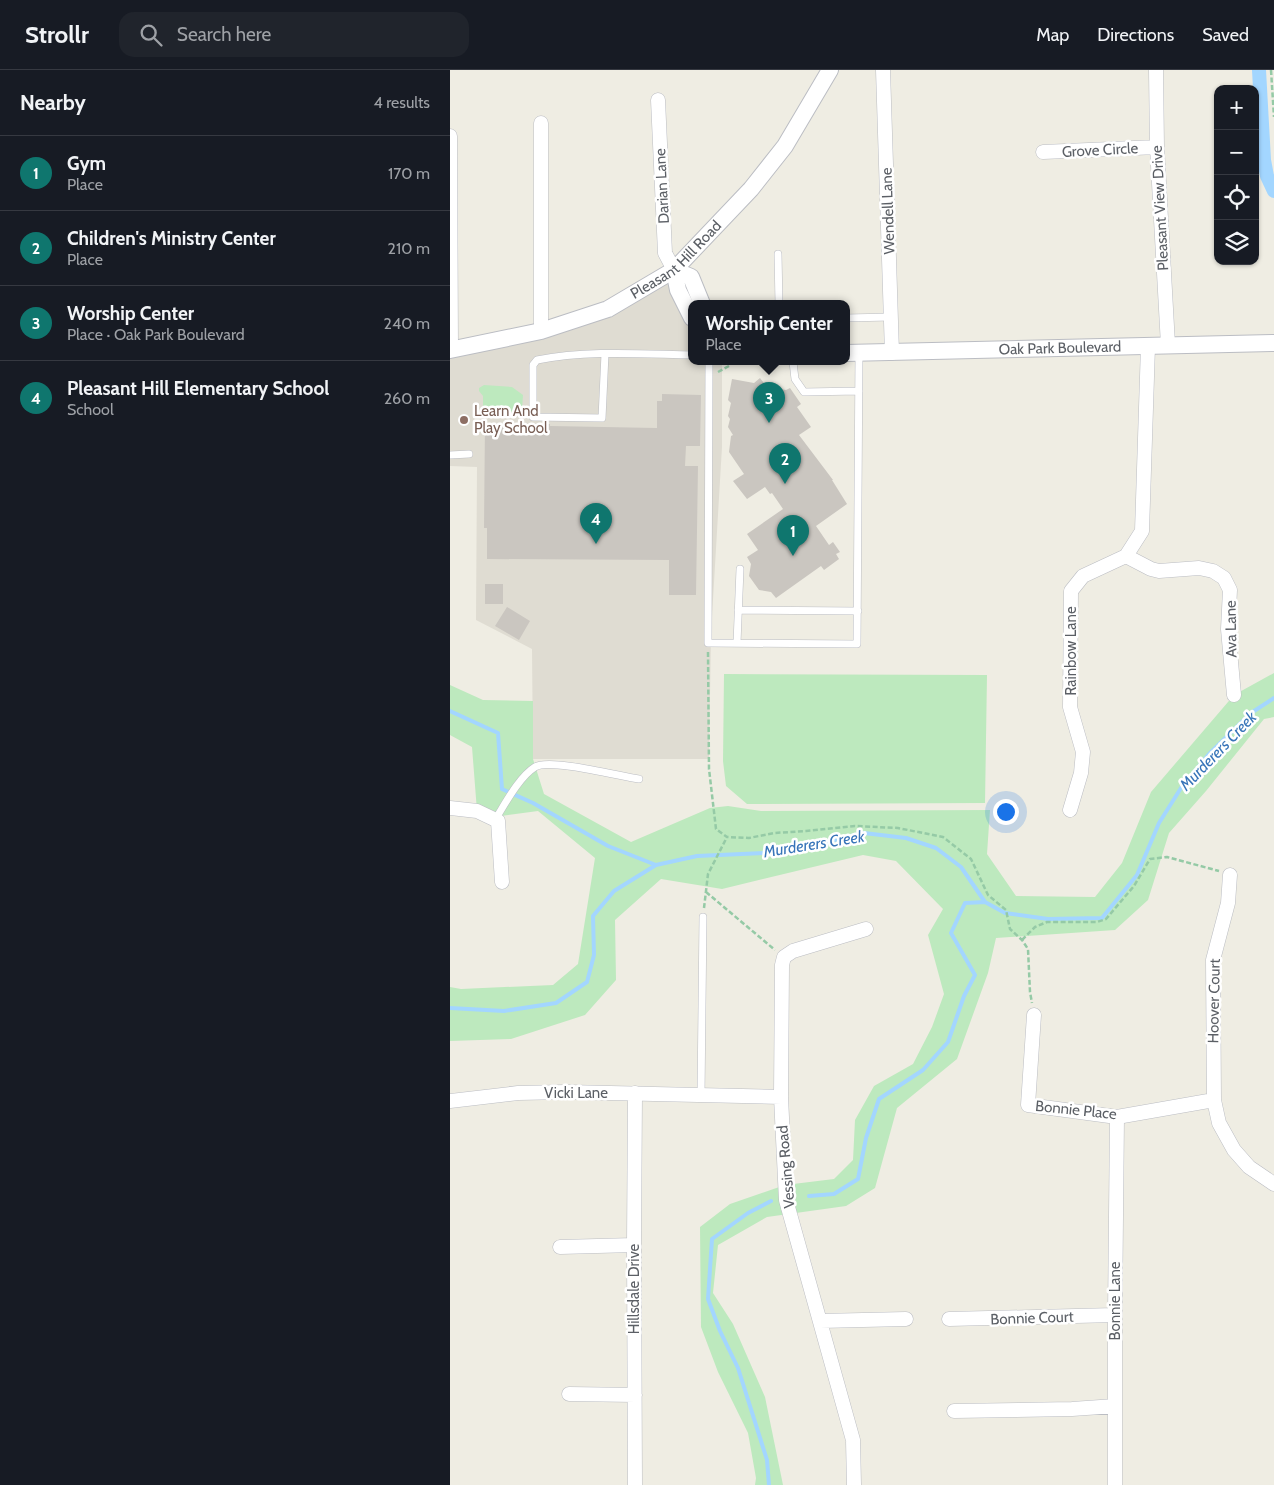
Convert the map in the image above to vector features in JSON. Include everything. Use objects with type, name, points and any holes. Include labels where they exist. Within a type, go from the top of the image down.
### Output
[{"type":"street","name":"Pleasant Hill Road","points":[[450,350],[541,331],[608,308],[674,270],[751,189],[785,146],[830,70]]},
{"type":"street","name":"Wendell Lane","points":[[883,70],[892,352]]},
{"type":"street","name":"Pleasant View Drive","points":[[1156,70],[1157,147],[1168,345]]},
{"type":"street","name":"Darian Lane","points":[[658,100],[665,252],[674,270]]},
{"type":"street","points":[[541,123],[541,331]]},
{"type":"street","points":[[450,136],[450,350]]},
{"type":"street","name":"Grove Circle","points":[[1043,152],[1157,147]]},
{"type":"street","points":[[674,270],[691,277],[700,300]]},
{"type":"street","points":[[674,270],[678,290],[688,310]]},
{"type":"street","name":"Oak Park Boulevard","points":[[852,352],[1274,343]]},
{"type":"street","points":[[1126,556],[1142,531],[1148,346]]},
{"type":"street","name":"Ava Lane","points":[[1126,556],[1150,569],[1159,571],[1199,568],[1213,571],[1224,578],[1230,590],[1228,629],[1234,694]]},
{"type":"street","name":"Rainbow Lane","points":[[1070,810],[1080,773],[1083,752],[1070,707],[1071,591],[1083,576],[1126,556]]},
{"type":"street","points":[[450,808],[478,811],[498,821],[502,882]]},
{"type":"street","name":"Hoover Court","points":[[1230,875],[1228,902],[1213,960],[1214,1100],[1220,1123],[1234,1150],[1250,1167],[1274,1184]]},
{"type":"street","points":[[784,957],[793,951],[866,929]]},
{"type":"street","name":"Vessing Road","points":[[784,957],[782,965],[781,1097],[786,1200],[853,1440],[854,1485]]},
{"type":"street","name":"Bonnie Place","points":[[1034,1015],[1028,1105],[1117,1117],[1214,1100]]},
{"type":"street","name":"Vicki Lane","points":[[450,1101],[518,1093],[635,1093],[781,1097]]},
{"type":"street","name":"Hillsdale Drive","points":[[635,1093],[635,1485]]},
{"type":"street","name":"Bonnie Lane","points":[[1115,1485],[1114,1315],[1117,1117]]},
{"type":"street","points":[[560,1247],[634,1245]]},
{"type":"street","name":"Bonnie Court","points":[[949,1319],[1114,1315]]},
{"type":"street","points":[[820,1321],[906,1319]]},
{"type":"street","points":[[568,1394],[635,1395]]},
{"type":"street","points":[[954,1411],[1072,1409],[1115,1406]]},
{"type":"lane","points":[[778,254],[779,300]]},
{"type":"lane","points":[[850,318],[891,317]]},
{"type":"lane","points":[[709,365],[708,643],[857,644],[858,391],[852,352]]},
{"type":"lane","points":[[604,354],[602,418],[533,417],[533,365],[537,360],[567,354],[604,354],[688,356]]},
{"type":"lane","points":[[793,365],[795,379],[804,392],[858,391]]},
{"type":"lane","points":[[450,455],[469,454]]},
{"type":"lane","points":[[737,643],[740,569]]},
{"type":"lane","points":[[738,610],[858,611]]},
{"type":"lane","points":[[495,820],[515,788],[528,772],[537,766],[553,764],[638,779]]},
{"type":"lane","points":[[702,1095],[703,917]]},
{"type":"path","points":[[1271,70],[1274,117]]},
{"type":"path","points":[[716,373],[729,366]]},
{"type":"path","points":[[708,643],[709,769],[716,829],[727,837],[749,838],[774,833],[855,826],[898,828],[943,837],[971,859],[988,895],[1006,910],[1010,929],[1022,940],[1028,949],[1030,992]]},
{"type":"path","points":[[703,917],[708,874],[727,837]]},
{"type":"path","points":[[1022,940],[1035,927],[1047,922],[1097,922],[1106,920],[1134,886],[1150,859],[1167,857],[1188,861],[1230,875]]},
{"type":"path","points":[[706,892],[784,957]]},
{"type":"shaded area","points":[[674,270],[688,310],[688,365],[722,365],[722,447],[711,633],[709,759],[533,759],[532,649],[476,620],[477,467],[450,466],[450,350],[608,309]]},
{"type":"green space","points":[[484,385],[512,387],[523,395],[522,410],[519,413],[513,413],[509,410],[483,410],[483,396],[479,388]]},
{"type":"green space","points":[[1274,673],[1274,717],[1264,719],[1206,791],[1169,833],[1148,900],[1115,930],[996,938],[988,973],[957,1059],[897,1108],[875,1188],[846,1206],[767,1217],[718,1245],[713,1293],[733,1324],[765,1397],[783,1485],[755,1485],[756,1478],[748,1433],[718,1372],[701,1327],[700,1227],[730,1204],[785,1185],[834,1179],[853,1160],[855,1120],[874,1086],[913,1064],[932,1027],[944,994],[928,935],[943,909],[896,861],[863,855],[722,889],[661,879],[615,920],[616,980],[585,1015],[511,1039],[450,1041],[450,987],[461,989],[553,985],[578,964],[595,858],[538,811],[501,816],[477,811],[472,747],[450,735],[450,685],[483,700],[533,701],[533,759],[544,794],[631,842],[710,808],[728,806],[761,811],[990,810],[987,854],[1016,896],[1095,897],[1122,863],[1151,792],[1234,695]]},
{"type":"green space","points":[[724,674],[987,675],[985,803],[747,804],[726,786],[723,761]]},
{"type":"building","points":[[760,378],[767,387],[786,390],[790,388],[801,404],[797,407],[811,427],[799,435],[833,480],[847,504],[816,526],[829,545],[833,542],[840,552],[836,554],[839,559],[824,570],[821,566],[776,598],[771,592],[759,590],[749,576],[751,564],[747,557],[758,550],[747,534],[783,509],[772,493],[770,494],[765,487],[747,499],[733,481],[744,474],[729,452],[731,436],[733,435],[728,427],[731,403],[728,400],[732,379],[754,383]]},
{"type":"building","points":[[662,394],[701,395],[700,446],[686,446],[685,466],[698,466],[696,595],[669,595],[669,560],[487,559],[487,528],[484,528],[485,423],[657,428],[657,401],[662,401]]},
{"type":"building","points":[[485,584],[503,584],[503,604],[485,604]]},
{"type":"building","points":[[507,607],[530,621],[519,640],[495,626]]},
{"type":"waterway","points":[[1259,70],[1264,160],[1267,176],[1274,191]]},
{"type":"waterway","name":"Murderers Creek","points":[[450,1008],[504,1011],[556,1003],[587,982],[594,955],[593,916],[614,891],[656,865],[697,856],[784,852],[864,833],[906,838],[936,848],[961,867],[985,902],[1005,913],[1048,919],[1102,918],[1137,875],[1159,823],[1181,788],[1209,754],[1251,713],[1274,698]]},
{"type":"waterway","points":[[450,711],[498,733],[502,789],[533,803],[608,846],[656,865]]},
{"type":"waterway","points":[[809,1196],[834,1194],[858,1179],[866,1138],[879,1099],[923,1070],[948,1042],[964,996],[975,975],[951,933],[965,903],[985,902]]},
{"type":"waterway","points":[[769,1485],[767,1460],[738,1368],[720,1331],[708,1299],[712,1239],[748,1213],[771,1201]]},
{"type":"place","name":"Learn And Play School","points":[[464,420]]},
{"type":"place","name":"Worship Center","points":[[769,423]]},
{"type":"place","name":"Children's Ministry Center","points":[[785,484]]},
{"type":"place","name":"Pleasant Hill Elementary School","points":[[596,544]]},
{"type":"place","name":"Gym","points":[[793,556]]}]
